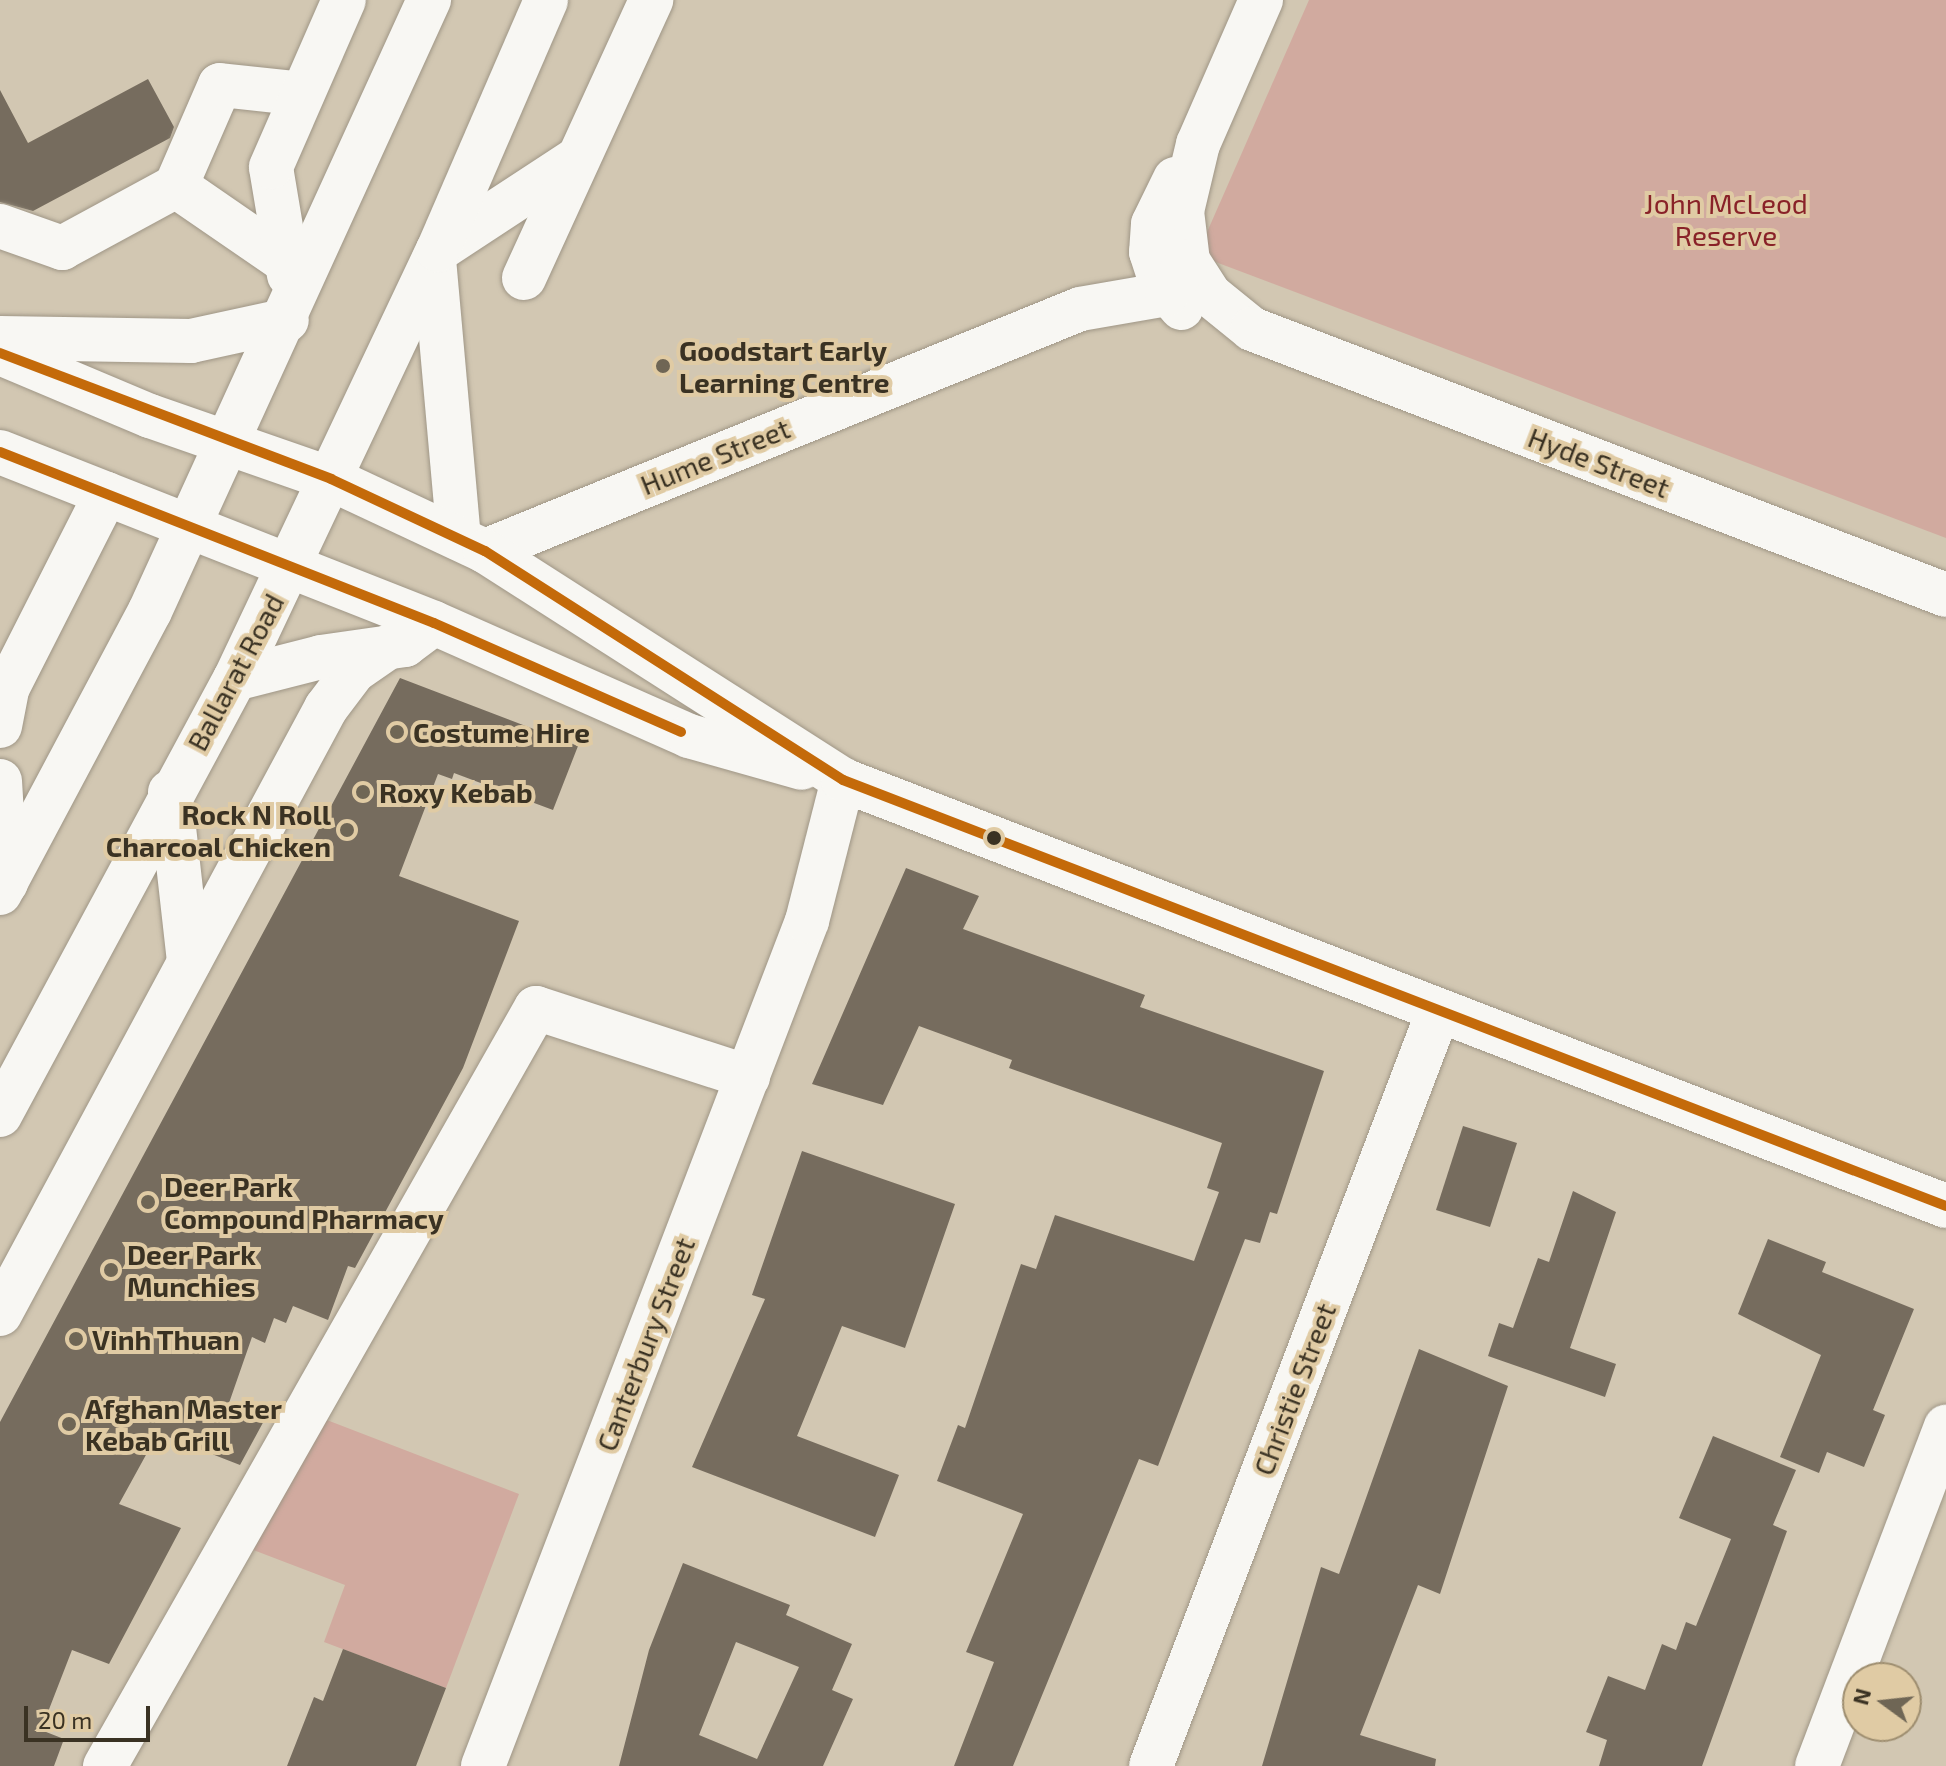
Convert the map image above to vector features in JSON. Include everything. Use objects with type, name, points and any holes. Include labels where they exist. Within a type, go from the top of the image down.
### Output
[{"type":"main road","points":[[290,294],[271,167],[344,0]]},
{"type":"main road","points":[[3,888],[229,445],[290,294],[429,0]]},
{"type":"main road","name":"Ballarat Road","points":[[0,1115],[170,792],[235,679],[290,567],[436,255],[546,0]]},
{"type":"main road","points":[[524,278],[651,0]]},
{"type":"main road","points":[[1169,269],[1198,144],[1261,0]]},
{"type":"main road","points":[[0,226],[62,248],[176,186],[220,85],[303,94]]},
{"type":"main road","points":[[472,544],[436,255],[578,158]]},
{"type":"main road","points":[[176,186],[290,294]]},
{"type":"main road","name":"Hume Street","points":[[472,544],[659,479],[1080,309],[1169,269]]},
{"type":"main road","name":"Hyde Street","points":[[1169,269],[1204,288],[1252,329],[1946,595]]},
{"type":"main road","points":[[0,338],[191,341],[290,294]]},
{"type":"main road","points":[[0,353],[229,445],[331,479],[472,544],[672,664],[852,784]]},
{"type":"main road","points":[[0,452],[434,623],[689,736],[852,784],[1946,1206]]},
{"type":"main road","points":[[0,726],[7,689],[106,494]]},
{"type":"main road","points":[[235,679],[405,645],[434,623]]},
{"type":"main road","points":[[0,1314],[332,697],[390,646]]},
{"type":"main road","points":[[0,781],[3,888]]},
{"type":"main road","name":"Canterbury Street","points":[[483,1766],[807,921],[852,784]]},
{"type":"main road","points":[[170,792],[189,962]]},
{"type":"main road","points":[[105,1766],[536,1008],[748,1077]]},
{"type":"main road","name":"Christie Street","points":[[1151,1766],[1438,1012]]},
{"type":"main road","points":[[1817,1766],[1946,1427]]},
{"type":"green space","name":"John McLeod Reserve","points":[[1309,0],[1946,0],[1946,538],[1197,255]]},
{"type":"green space","points":[[319,1417],[519,1494],[446,1688],[324,1642],[345,1585],[248,1548]]},
{"type":"building","points":[[148,79],[174,127],[170,138],[33,211],[0,202],[0,90],[28,143]]},
{"type":"building","points":[[400,678],[578,746],[553,810],[454,773],[452,779],[438,774],[399,876],[519,921],[463,1068],[355,1268],[348,1266],[328,1320],[293,1306],[286,1323],[274,1318],[265,1343],[252,1337],[229,1403],[266,1417],[240,1465],[158,1433],[119,1504],[181,1528],[109,1664],[72,1650],[41,1730],[64,1739],[54,1766],[0,1766],[0,1422]]},
{"type":"building","points":[[906,868],[979,896],[963,929],[1145,995],[1140,1007],[1324,1071],[1277,1214],[1270,1212],[1260,1243],[1245,1239],[1158,1466],[1139,1459],[1013,1766],[954,1766],[994,1662],[966,1652],[1023,1514],[937,1481],[958,1425],[965,1428],[1021,1264],[1036,1269],[1055,1215],[1194,1261],[1219,1192],[1207,1188],[1222,1143],[1009,1068],[1012,1060],[919,1026],[883,1105],[812,1084]]},
{"type":"building","points":[[1463,1126],[1517,1143],[1490,1227],[1436,1210]]},
{"type":"building","points":[[802,1151],[955,1204],[905,1348],[842,1326],[797,1436],[899,1475],[875,1537],[692,1467],[765,1299],[752,1295]]},
{"type":"building","points":[[1573,1191],[1616,1212],[1570,1348],[1616,1364],[1605,1397],[1488,1356],[1499,1323],[1513,1328],[1538,1258],[1549,1262]]},
{"type":"building","points":[[1768,1239],[1826,1262],[1822,1272],[1914,1309],[1873,1410],[1885,1415],[1864,1467],[1827,1452],[1819,1473],[1780,1457],[1821,1355],[1738,1314]]},
{"type":"building","points":[[1419,1349],[1508,1386],[1440,1594],[1418,1585],[1360,1735],[1436,1759],[1435,1766],[1262,1766],[1321,1567],[1339,1574]]},
{"type":"building","points":[[1713,1436],[1796,1470],[1773,1525],[1787,1531],[1702,1766],[1599,1766],[1607,1740],[1586,1732],[1608,1676],[1645,1690],[1662,1644],[1676,1650],[1686,1622],[1696,1626],[1731,1539],[1679,1518]]},
{"type":"building","points":[[683,1563],[790,1605],[786,1615],[852,1644],[832,1690],[853,1699],[823,1766],[619,1766],[649,1650]],"holes":[[[736,1642],[799,1667],[757,1759],[699,1735]]]},
{"type":"building","points":[[343,1649],[446,1688],[416,1766],[287,1766],[314,1697],[323,1701]]},
{"type":"transit line","points":[[0,353],[331,479],[485,551],[843,780],[1946,1206]]},
{"type":"transit line","points":[[0,452],[434,623],[681,732]]},
{"type":"place","name":"Goodstart Early Learning Centre","points":[[663,366]]},
{"type":"place","name":"Costume Hire","points":[[397,732]]},
{"type":"place","name":"Roxy Kebab","points":[[363,792]]},
{"type":"place","name":"Rock N Roll Charcoal Chicken","points":[[347,830]]},
{"type":"place","name":"Deer Park Compound Pharmacy","points":[[148,1202]]},
{"type":"place","name":"Deer Park Munchies","points":[[111,1270]]},
{"type":"place","name":"Vinh Thuan","points":[[76,1339]]},
{"type":"place","name":"Afghan Master Kebab Grill","points":[[69,1424]]}]
